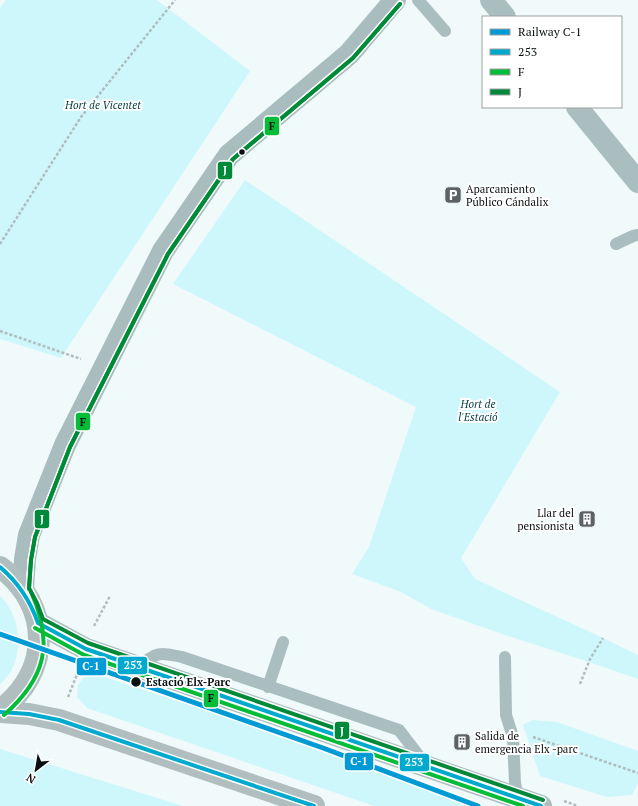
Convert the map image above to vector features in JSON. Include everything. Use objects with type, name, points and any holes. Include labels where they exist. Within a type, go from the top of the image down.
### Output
[{"type":"highway","points":[[0,567],[11,575],[23,589],[32,605],[38,623],[39,637],[38,652],[28,680],[20,692],[0,711]]},
{"type":"highway","points":[[38,623],[86,648],[541,806]]},
{"type":"highway","points":[[0,711],[29,714],[58,720],[314,806]]},
{"type":"street","points":[[23,589],[25,559],[29,535],[65,445],[163,251],[229,155],[349,54],[395,0]]},
{"type":"street","points":[[491,0],[503,16]]},
{"type":"street","points":[[578,108],[638,182]]},
{"type":"lane","points":[[418,0],[445,32]]},
{"type":"lane","points":[[616,244],[638,235]]},
{"type":"lane","points":[[268,687],[283,642]]},
{"type":"lane","points":[[139,666],[152,656],[163,653],[182,657],[399,730],[427,766]]},
{"type":"lane","points":[[504,657],[506,715],[513,737],[515,783],[518,798]]},
{"type":"path","points":[[0,244],[81,117],[175,0]]},
{"type":"path","points":[[0,331],[105,367]]},
{"type":"path","points":[[94,626],[110,596]]},
{"type":"path","points":[[580,684],[590,660],[603,638]]},
{"type":"path","points":[[68,698],[78,671]]},
{"type":"path","points":[[513,737],[527,735],[638,773]]},
{"type":"green space","name":"Hort de Vicentet","points":[[6,0],[157,0],[250,71],[61,358],[0,339],[0,8]]},
{"type":"green space","name":"Hort de l'Estació","points":[[245,180],[560,392],[461,558],[475,579],[638,655],[638,679],[431,609],[401,592],[352,574],[369,547],[416,407],[173,284]]},
{"type":"green space","points":[[0,596],[7,604],[16,622],[18,643],[14,664],[10,673],[0,685]]},
{"type":"green space","points":[[86,674],[95,674],[253,726],[482,806],[374,806],[87,708],[77,697],[78,685]]},
{"type":"green space","points":[[533,720],[557,722],[638,751],[638,783],[632,795],[607,797],[540,776],[523,725]]},
{"type":"green space","points":[[0,749],[183,806],[0,806]]},
{"type":"rail line","name":"C-1","points":[[0,634],[323,748],[478,806]]},
{"type":"transit line","name":"F","points":[[29,589],[31,560],[35,537],[70,447],[168,254],[233,159],[353,58],[400,4]]},
{"type":"transit line","name":"J","points":[[400,4],[353,58],[233,159],[168,254],[70,447],[35,537],[31,560],[29,588],[43,619],[88,643],[543,800]]},
{"type":"transit line","name":"253","points":[[0,567],[13,579],[23,592],[38,623]]},
{"type":"transit line","name":"F","points":[[4,715],[29,687],[37,673],[42,659],[44,644],[42,628],[38,610],[31,592]]},
{"type":"transit line","name":"253","points":[[38,623],[86,649],[541,806]]},
{"type":"transit line","name":"F","points":[[35,628],[84,655],[523,806]]},
{"type":"transit line","name":"253","points":[[0,712],[29,714],[59,720],[314,806]]},
{"type":"place","name":"Aparcamiento Público Cándalix","points":[[453,195]]},
{"type":"place","name":"Llar del pensionista","points":[[587,519]]},
{"type":"place","name":"Estació Elx-Parc","points":[[136,682]]},
{"type":"place","name":"Salida de emergencia Elx -parc","points":[[462,742]]}]
